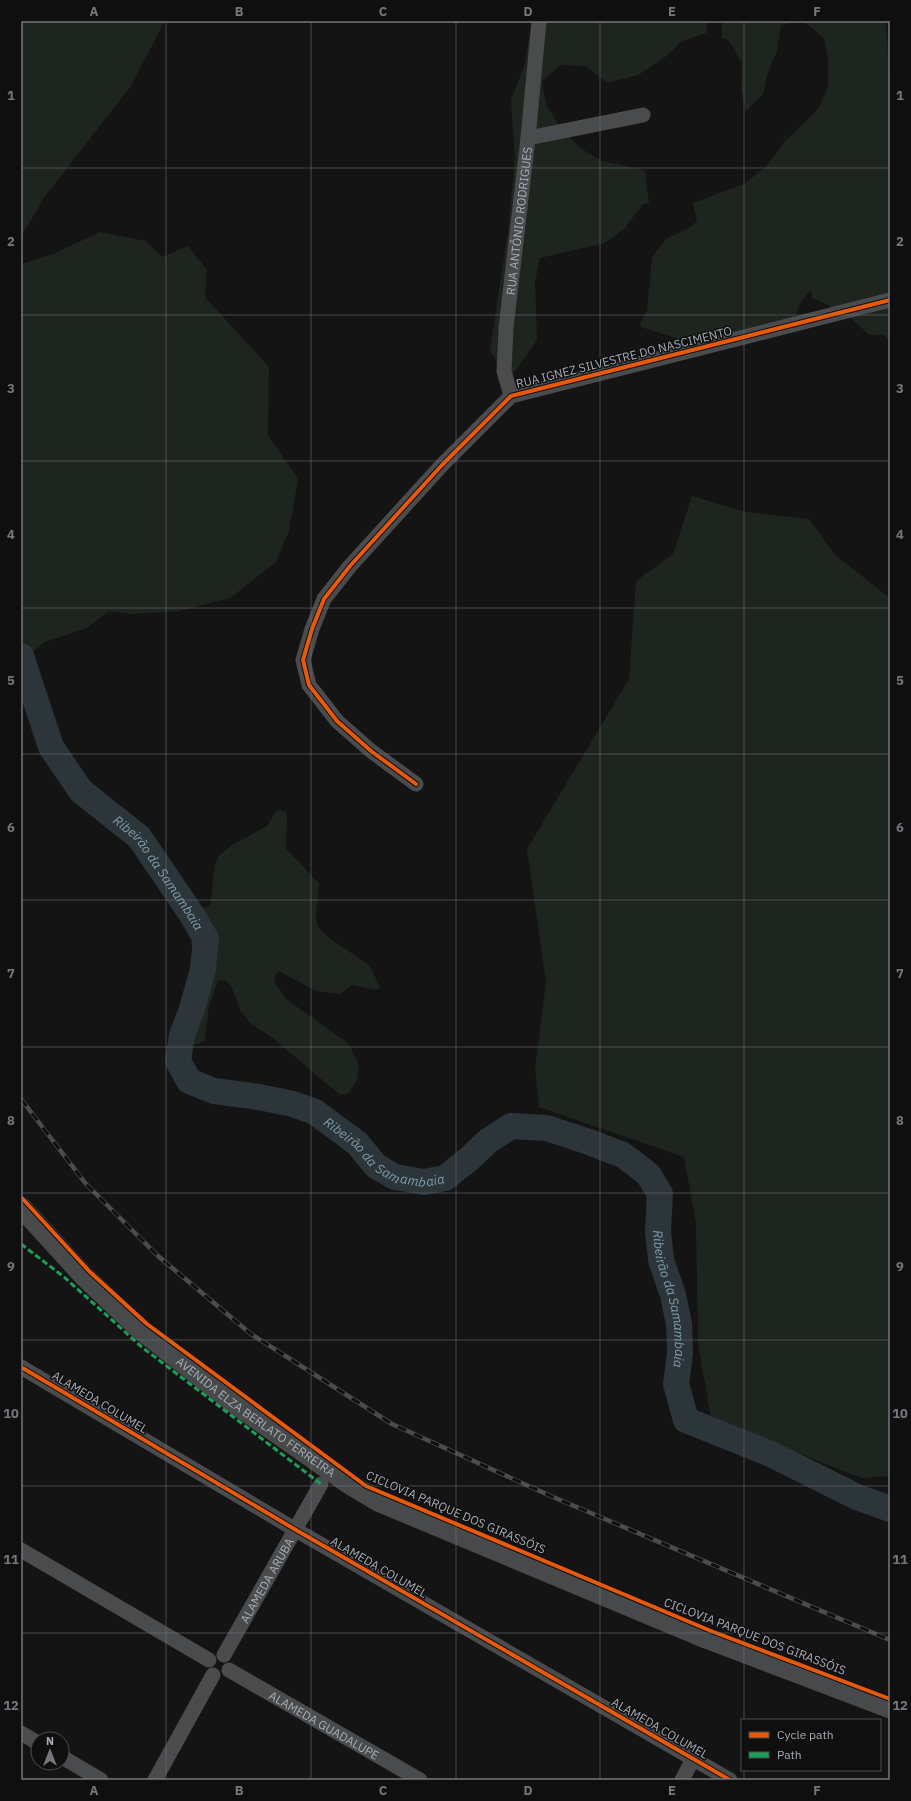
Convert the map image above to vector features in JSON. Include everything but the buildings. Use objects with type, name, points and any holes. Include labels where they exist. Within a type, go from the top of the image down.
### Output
[{"type":"main road","name":"AVENIDA ELZA BERLATO FERREIRA","points":[[21,1207],[84,1276],[140,1329],[240,1407],[348,1483],[378,1501],[706,1638],[890,1708]]},
{"type":"street","points":[[528,138],[539,21]]},
{"type":"street","name":"RUA ANTÔNIO RODRIGUES","points":[[511,396],[504,371],[506,328],[528,138],[644,115]]},
{"type":"street","name":"RUA IGNEZ SILVESTRE DO NASCIMENTO","points":[[416,784],[370,751],[337,721],[309,685],[302,660],[324,599],[350,566],[442,465],[511,396],[890,300]]},
{"type":"street","name":"ALAMEDA COLUMEL","points":[[21,1367],[296,1530],[730,1780]]},
{"type":"street","name":"ALAMEDA ARUBA","points":[[224,1655],[321,1484]]},
{"type":"street","points":[[21,1550],[211,1668],[222,1676],[229,1670],[230,1664],[224,1655],[217,1654],[211,1668],[155,1780]]},
{"type":"street","name":"ALAMEDA GUADALUPE","points":[[229,1670],[420,1780]]},
{"type":"street","points":[[21,1733],[30,1738]]},
{"type":"street","points":[[682,1780],[693,1759]]},
{"type":"street","points":[[70,1762],[101,1780]]},
{"type":"shaded area","points":[[21,21],[165,21],[130,87],[46,195],[21,236]]},
{"type":"shaded area","points":[[532,21],[708,21],[706,33],[682,41],[664,58],[638,75],[607,83],[586,66],[560,65],[542,82],[546,104],[559,126],[580,148],[602,161],[645,170],[649,203],[643,204],[625,228],[605,243],[540,258],[535,282],[537,340],[513,374],[499,366],[490,350],[508,231],[515,158],[511,100],[525,64]]},
{"type":"shaded area","points":[[722,21],[802,21],[781,25],[777,51],[768,72],[763,94],[746,111],[741,89],[742,63],[729,41],[722,38]]},
{"type":"shaded area","points":[[803,21],[886,21],[890,95],[890,343],[884,335],[869,335],[843,314],[829,305],[812,298],[811,289],[801,302],[793,321],[694,344],[641,327],[640,324],[647,311],[652,257],[667,238],[689,228],[697,221],[693,203],[744,184],[766,167],[784,142],[819,108],[828,86],[828,60],[824,38]]},
{"type":"shaded area","points":[[100,232],[146,241],[162,257],[188,246],[207,270],[205,297],[269,367],[268,435],[298,479],[289,531],[276,562],[230,598],[179,611],[132,614],[109,611],[87,628],[45,642],[21,661],[21,264],[53,254]]},
{"type":"shaded area","points":[[692,496],[746,512],[809,519],[836,556],[890,598],[890,1476],[861,1478],[711,1418],[698,1343],[696,1223],[684,1157],[539,1107],[535,1069],[546,982],[527,849],[629,679],[636,581],[673,554]]},
{"type":"shaded area","points":[[277,810],[286,811],[286,849],[319,883],[316,918],[318,927],[329,938],[369,965],[380,987],[376,990],[352,985],[340,994],[316,991],[279,971],[274,976],[275,983],[286,999],[349,1044],[359,1065],[357,1080],[348,1094],[339,1094],[274,1039],[251,1024],[241,1012],[231,986],[225,980],[218,981],[209,1006],[205,1040],[199,1044],[190,1045],[185,1030],[196,974],[189,927],[190,918],[194,912],[210,906],[215,865],[219,856],[232,845],[267,826]]},
{"type":"waterway","name":"Ribeirão da Samambaia","points":[[21,656],[51,747],[81,791],[139,837],[192,915],[206,939],[203,969],[192,1009],[182,1035],[178,1061],[189,1081],[214,1091],[259,1097],[293,1104],[315,1112],[357,1143],[376,1166],[395,1177],[424,1182],[445,1178],[469,1159],[488,1141],[511,1126],[547,1128],[623,1155],[648,1174],[660,1194],[658,1231],[661,1260],[673,1295],[679,1324],[680,1353],[676,1384],[686,1420],[771,1454],[857,1497],[890,1509]]},
{"type":"railway","points":[[21,1099],[86,1184],[158,1256],[251,1334],[392,1424],[553,1497],[890,1640]]},
{"type":"marked path","points":[[21,1244],[64,1277],[143,1348],[321,1484]]},
{"type":"cycle path","points":[[416,784],[371,751],[337,721],[309,685],[303,660],[312,629],[324,599],[350,566],[442,465],[511,396],[890,300]]},
{"type":"cycle path","name":"CICLOVIA PARQUE DOS GIRASSÓIS","points":[[21,1197],[90,1272],[147,1324],[366,1486],[711,1631],[890,1699]]},
{"type":"cycle path","points":[[21,1367],[296,1530],[730,1780]]}]
